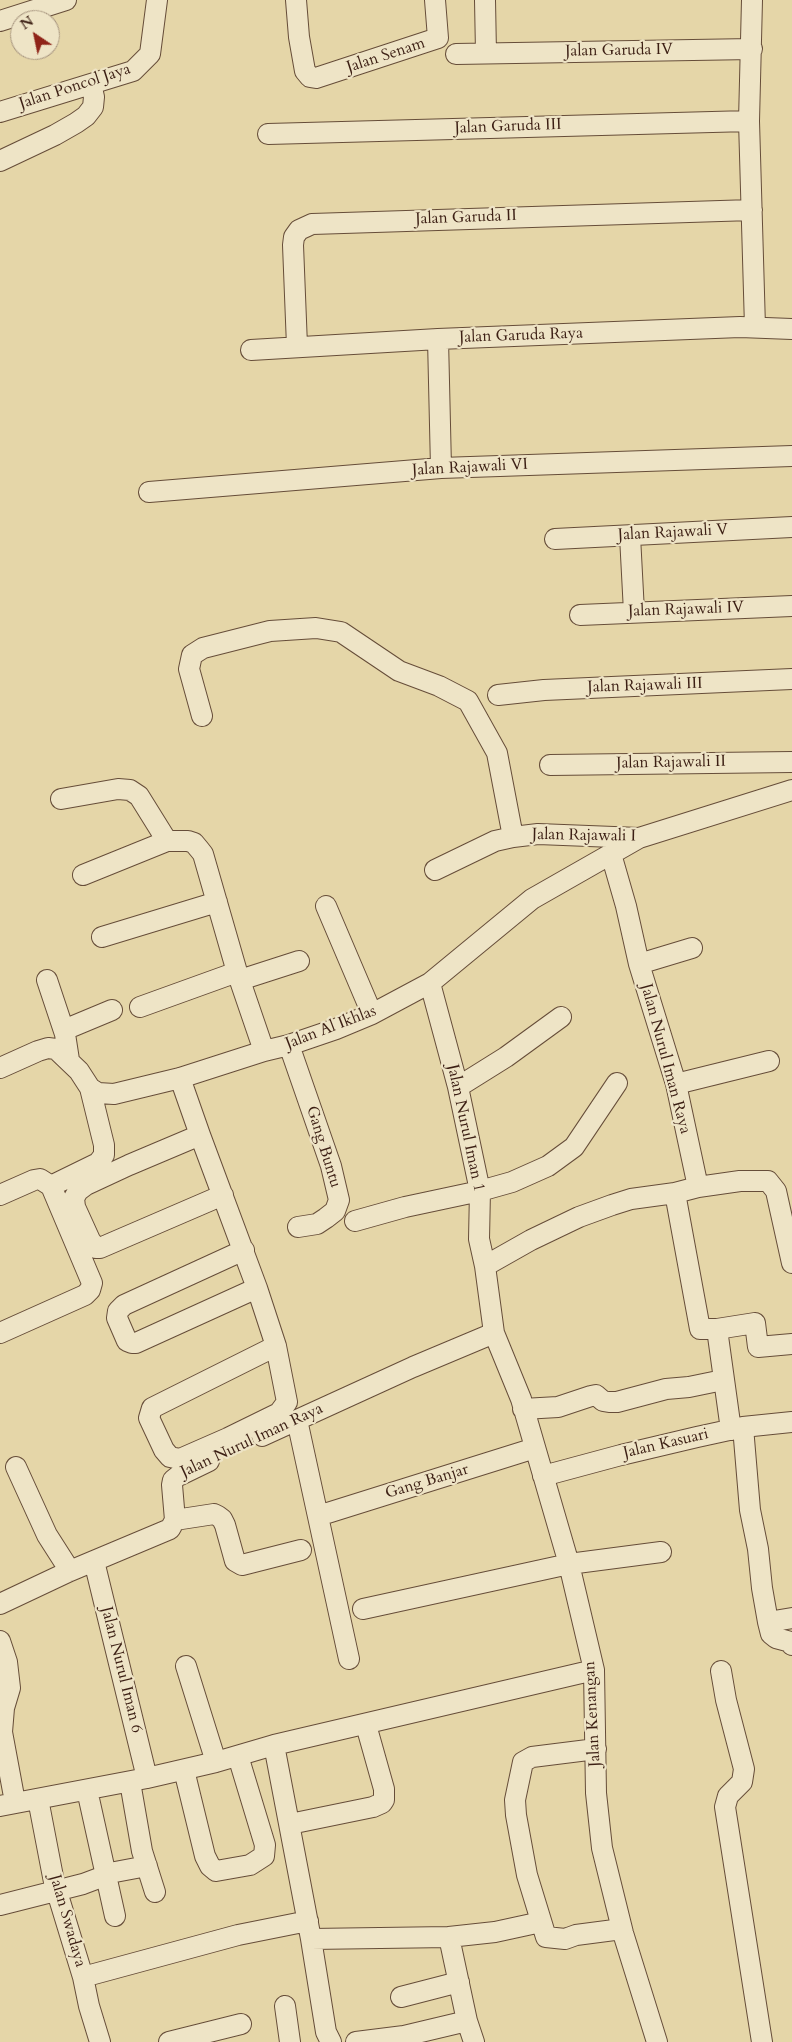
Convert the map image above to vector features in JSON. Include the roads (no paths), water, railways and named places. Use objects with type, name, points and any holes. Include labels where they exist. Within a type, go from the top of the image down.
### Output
[{"type":"street","points":[[0,21],[41,4],[66,0]]},
{"type":"street","name":"Jalan Poncol Jaya","points":[[0,112],[133,71],[150,54],[156,0]]},
{"type":"street","name":"Jalan Senam","points":[[296,0],[299,37],[305,71],[310,77],[325,76],[438,38],[435,0]]},
{"type":"street","points":[[485,0],[486,53]]},
{"type":"street","points":[[752,0],[749,121],[755,327]]},
{"type":"street","name":"Jalan Garuda IV","points":[[456,54],[752,49]]},
{"type":"street","points":[[0,161],[55,135],[86,116],[93,107],[94,97],[91,84]]},
{"type":"street","name":"Jalan Garuda III","points":[[268,134],[749,121]]},
{"type":"street","name":"Jalan Garuda II","points":[[297,346],[293,245],[294,237],[299,230],[312,224],[752,210]]},
{"type":"street","name":"Jalan Garuda Raya","points":[[251,350],[438,339],[755,327],[792,329]]},
{"type":"street","points":[[438,339],[441,468]]},
{"type":"street","name":"Jalan Rajawali VI","points":[[149,492],[441,468],[792,456]]},
{"type":"street","name":"Jalan Rajawali V","points":[[555,539],[792,527]]},
{"type":"street","points":[[630,536],[634,612]]},
{"type":"street","name":"Jalan Rajawali IV","points":[[580,616],[792,606]]},
{"type":"street","points":[[202,716],[189,669],[192,654],[203,648],[270,631],[316,628],[341,632],[399,671],[439,686],[468,700],[497,753],[513,837]]},
{"type":"street","name":"Jalan Rajawali III","points":[[498,695],[544,690],[792,679]]},
{"type":"street","name":"Jalan Rajawali II","points":[[550,765],[792,762]]},
{"type":"street","points":[[61,799],[118,789],[130,790],[139,796],[168,841]]},
{"type":"street","name":"Jalan Rajawali I","points":[[435,870],[494,841],[538,834],[639,838],[792,790]]},
{"type":"street","name":"Jalan Al Ikhlas","points":[[90,1088],[98,1092],[114,1094],[180,1078],[264,1051],[289,1045],[372,1014],[430,983],[532,899],[639,838]]},
{"type":"street","points":[[83,875],[168,841],[188,841],[194,843],[203,854],[238,976],[264,1051]]},
{"type":"street","name":"Jalan Nurul Iman Raya","points":[[611,854],[626,906],[639,964],[676,1084],[698,1187]]},
{"type":"street","points":[[102,937],[217,902]]},
{"type":"street","points":[[326,906],[372,1014]]},
{"type":"street","points":[[639,964],[692,948]]},
{"type":"street","points":[[140,1007],[238,976],[299,961]]},
{"type":"street","points":[[47,980],[64,1030],[69,1060]]},
{"type":"street","name":"Jalan Nurul Iman 1","points":[[430,983],[458,1087],[480,1191],[479,1239],[485,1266],[494,1333]]},
{"type":"street","points":[[64,1030],[112,1010]]},
{"type":"street","points":[[458,1087],[506,1057],[561,1017]]},
{"type":"street","name":"Gang Buntu","points":[[289,1045],[331,1166],[339,1200],[335,1211],[317,1224],[298,1227]]},
{"type":"street","points":[[0,1068],[48,1048],[56,1050],[69,1060],[90,1088],[104,1144],[104,1155],[98,1163],[50,1186]]},
{"type":"street","points":[[676,1084],[770,1060]]},
{"type":"street","points":[[180,1078],[258,1288],[276,1346],[287,1402],[284,1409],[228,1438],[180,1459],[170,1457],[164,1450],[149,1418],[152,1408],[276,1346]]},
{"type":"street","points":[[355,1221],[405,1207],[512,1182],[548,1166],[574,1147],[617,1083]]},
{"type":"street","points":[[200,1135],[129,1164],[86,1185],[78,1191],[74,1198],[75,1207],[90,1240],[96,1248],[100,1248],[223,1195]]},
{"type":"street","points":[[0,1195],[34,1180],[40,1180],[50,1186],[91,1280],[92,1287],[85,1295],[0,1332]]},
{"type":"street","points":[[485,1266],[531,1240],[604,1208],[631,1199],[740,1181],[768,1181],[776,1191],[792,1263]]},
{"type":"street","points":[[675,1193],[700,1329],[717,1329],[755,1323],[758,1347],[792,1344]]},
{"type":"street","points":[[244,1250],[124,1305],[118,1311],[117,1318],[127,1341],[132,1343],[258,1288]]},
{"type":"street","points":[[717,1329],[723,1380],[737,1428],[758,1549],[768,1622],[771,1634],[776,1638],[791,1642],[792,1645]]},
{"type":"street","name":"Jalan Nurul Iman Raya","points":[[175,1520],[172,1485],[175,1478],[296,1420],[494,1333]]},
{"type":"street","name":"Jalan Kenangan","points":[[494,1333],[524,1409],[569,1564],[594,1670],[596,1793],[602,1848],[622,1929],[651,2028],[657,2042]]},
{"type":"street","points":[[524,1409],[558,1408],[596,1395],[603,1401],[617,1402],[666,1389],[689,1387],[723,1380]]},
{"type":"street","points":[[296,1420],[350,1659]]},
{"type":"street","name":"Jalan Kasuari","points":[[543,1476],[621,1455],[737,1428],[792,1422]]},
{"type":"street","name":"Gang Banjar","points":[[318,1516],[535,1448]]},
{"type":"street","points":[[16,1467],[47,1535],[70,1571]]},
{"type":"street","points":[[0,1604],[70,1571],[170,1529],[175,1520],[214,1514],[218,1516],[225,1525],[235,1561],[242,1565],[301,1550]]},
{"type":"street","points":[[363,1610],[569,1564],[660,1552]]},
{"type":"street","name":"Jalan Nurul Iman 6","points":[[94,1561],[139,1780],[142,1851],[156,1892]]},
{"type":"street","points":[[768,1622],[792,1618]]},
{"type":"street","points":[[0,1641],[7,1662],[10,1688],[4,1708],[1,1732],[8,1804],[184,1770],[274,1745],[366,1725],[594,1670]]},
{"type":"street","points":[[186,1666],[216,1762]]},
{"type":"street","points":[[721,1671],[726,1700],[744,1769],[742,1782],[726,1800],[725,1807],[762,2042]]},
{"type":"street","points":[[290,1824],[373,1807],[382,1803],[384,1800],[384,1789],[366,1725]]},
{"type":"street","points":[[274,1745],[310,1930],[326,2032],[331,2042]]},
{"type":"street","points":[[596,1749],[532,1757],[523,1762],[515,1800],[516,1815],[527,1875],[546,1938],[565,1939],[576,1935],[622,1929]]},
{"type":"street","points":[[184,1770],[205,1856],[210,1866],[216,1870],[250,1865],[264,1856],[265,1845],[238,1756]]},
{"type":"street","points":[[87,1790],[115,1916]]},
{"type":"street","name":"Jalan Swadaya","points":[[38,1799],[56,1891],[83,1978],[100,2042]]},
{"type":"street","points":[[0,1905],[83,1884],[106,1875],[147,1866]]},
{"type":"street","points":[[83,1978],[238,1935],[310,1930],[449,1937],[495,1932],[541,1922]]},
{"type":"street","points":[[449,1937],[467,2021],[474,2042]]},
{"type":"street","points":[[401,1997],[459,1982]]},
{"type":"street","points":[[285,2006],[290,2042]]},
{"type":"street","points":[[356,2042],[404,2036],[467,2021]]},
{"type":"street","points":[[169,2042],[241,2024]]}]
